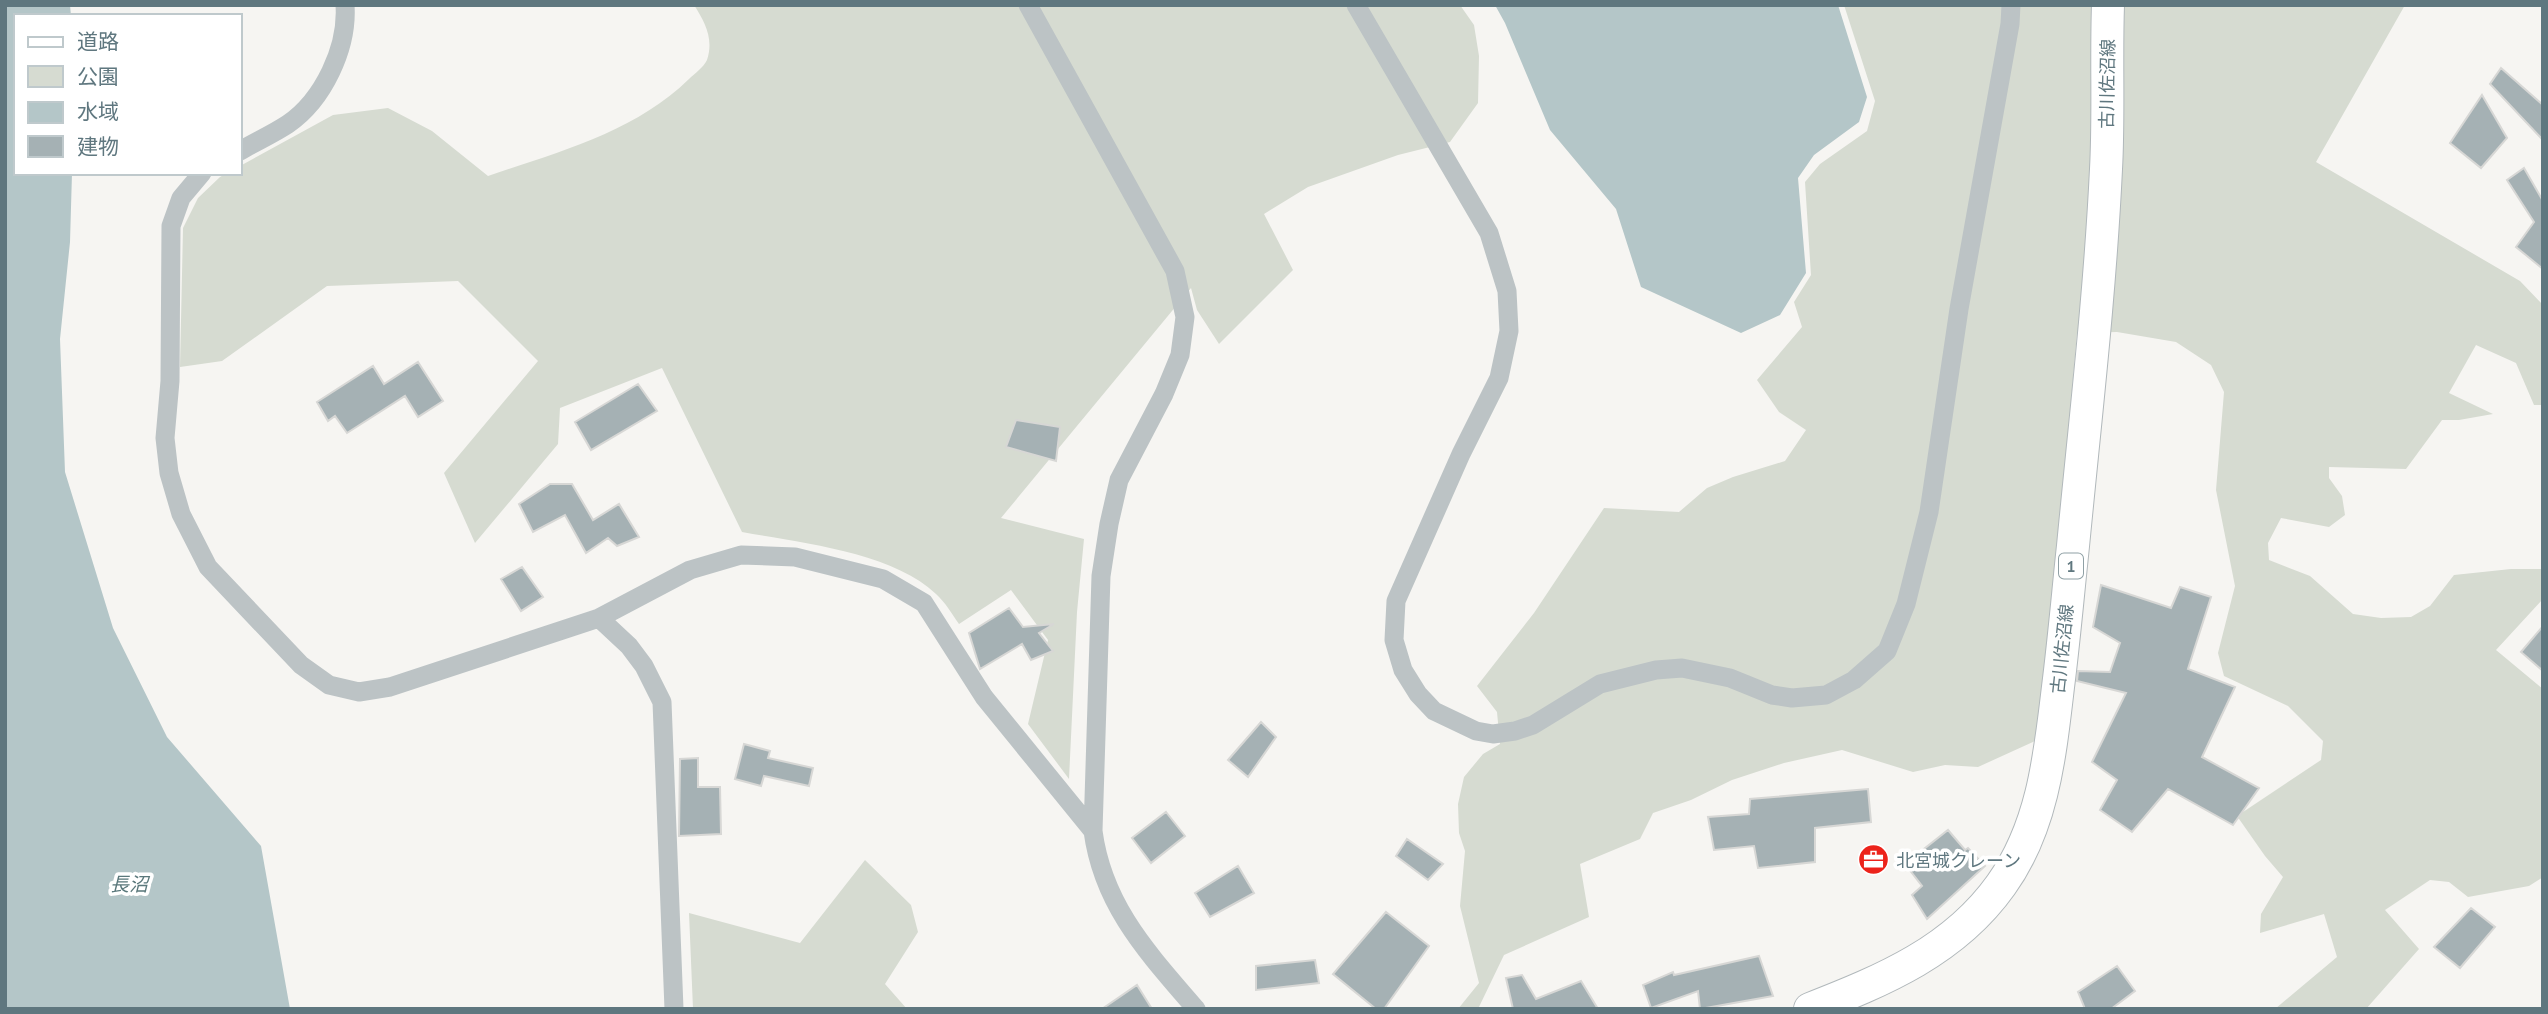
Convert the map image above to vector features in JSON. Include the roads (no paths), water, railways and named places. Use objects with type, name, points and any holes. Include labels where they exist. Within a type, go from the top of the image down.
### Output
[{"type":"main road","name":"古川佐沼線","points":[[1810,1009],[1903,970],[1936,950],[1961,930],[2002,884],[2019,856],[2036,813],[2052,738],[2096,301],[2106,167],[2108,5]]},
{"type":"street","points":[[242,149],[289,123],[318,94],[337,58],[345,5]]},
{"type":"street","points":[[1028,5],[1175,271],[1185,317],[1180,355],[1164,394],[1119,480],[1109,524],[1101,576],[1093,831],[1097,858],[1122,916],[1139,942],[1196,1009]]},
{"type":"street","points":[[1356,5],[1489,233],[1507,292],[1509,331],[1499,378],[1461,454],[1396,601],[1394,640],[1403,670],[1418,694],[1434,711],[1455,723],[1493,734],[1533,725],[1600,684],[1656,670],[1682,668],[1730,678],[1782,697],[1826,695],[1854,680],[1887,651],[1906,604],[1929,512],[1959,309],[2010,24],[2011,5]]},
{"type":"street","points":[[200,175],[181,198],[171,226],[170,381],[165,438],[169,473],[181,514],[208,567],[300,665],[329,685],[359,692],[390,687],[599,618],[690,570],[741,555],[795,557],[883,579],[924,603],[984,697],[1093,831]]},
{"type":"street","points":[[599,618],[629,646],[644,666],[662,702],[674,1009]]},
{"type":"water","name":"長沼","points":[[5,5],[70,5],[71,14],[14,14],[14,175],[72,175],[70,242],[60,339],[65,472],[113,628],[167,737],[261,846],[290,1009],[5,1009]]},
{"type":"water","points":[[1495,5],[1838,5],[1867,97],[1859,122],[1814,155],[1798,178],[1806,273],[1780,315],[1741,333],[1641,287],[1616,209],[1550,130]]},
{"type":"place","name":"北宮城クレーン","points":[[1873,860]]}]
